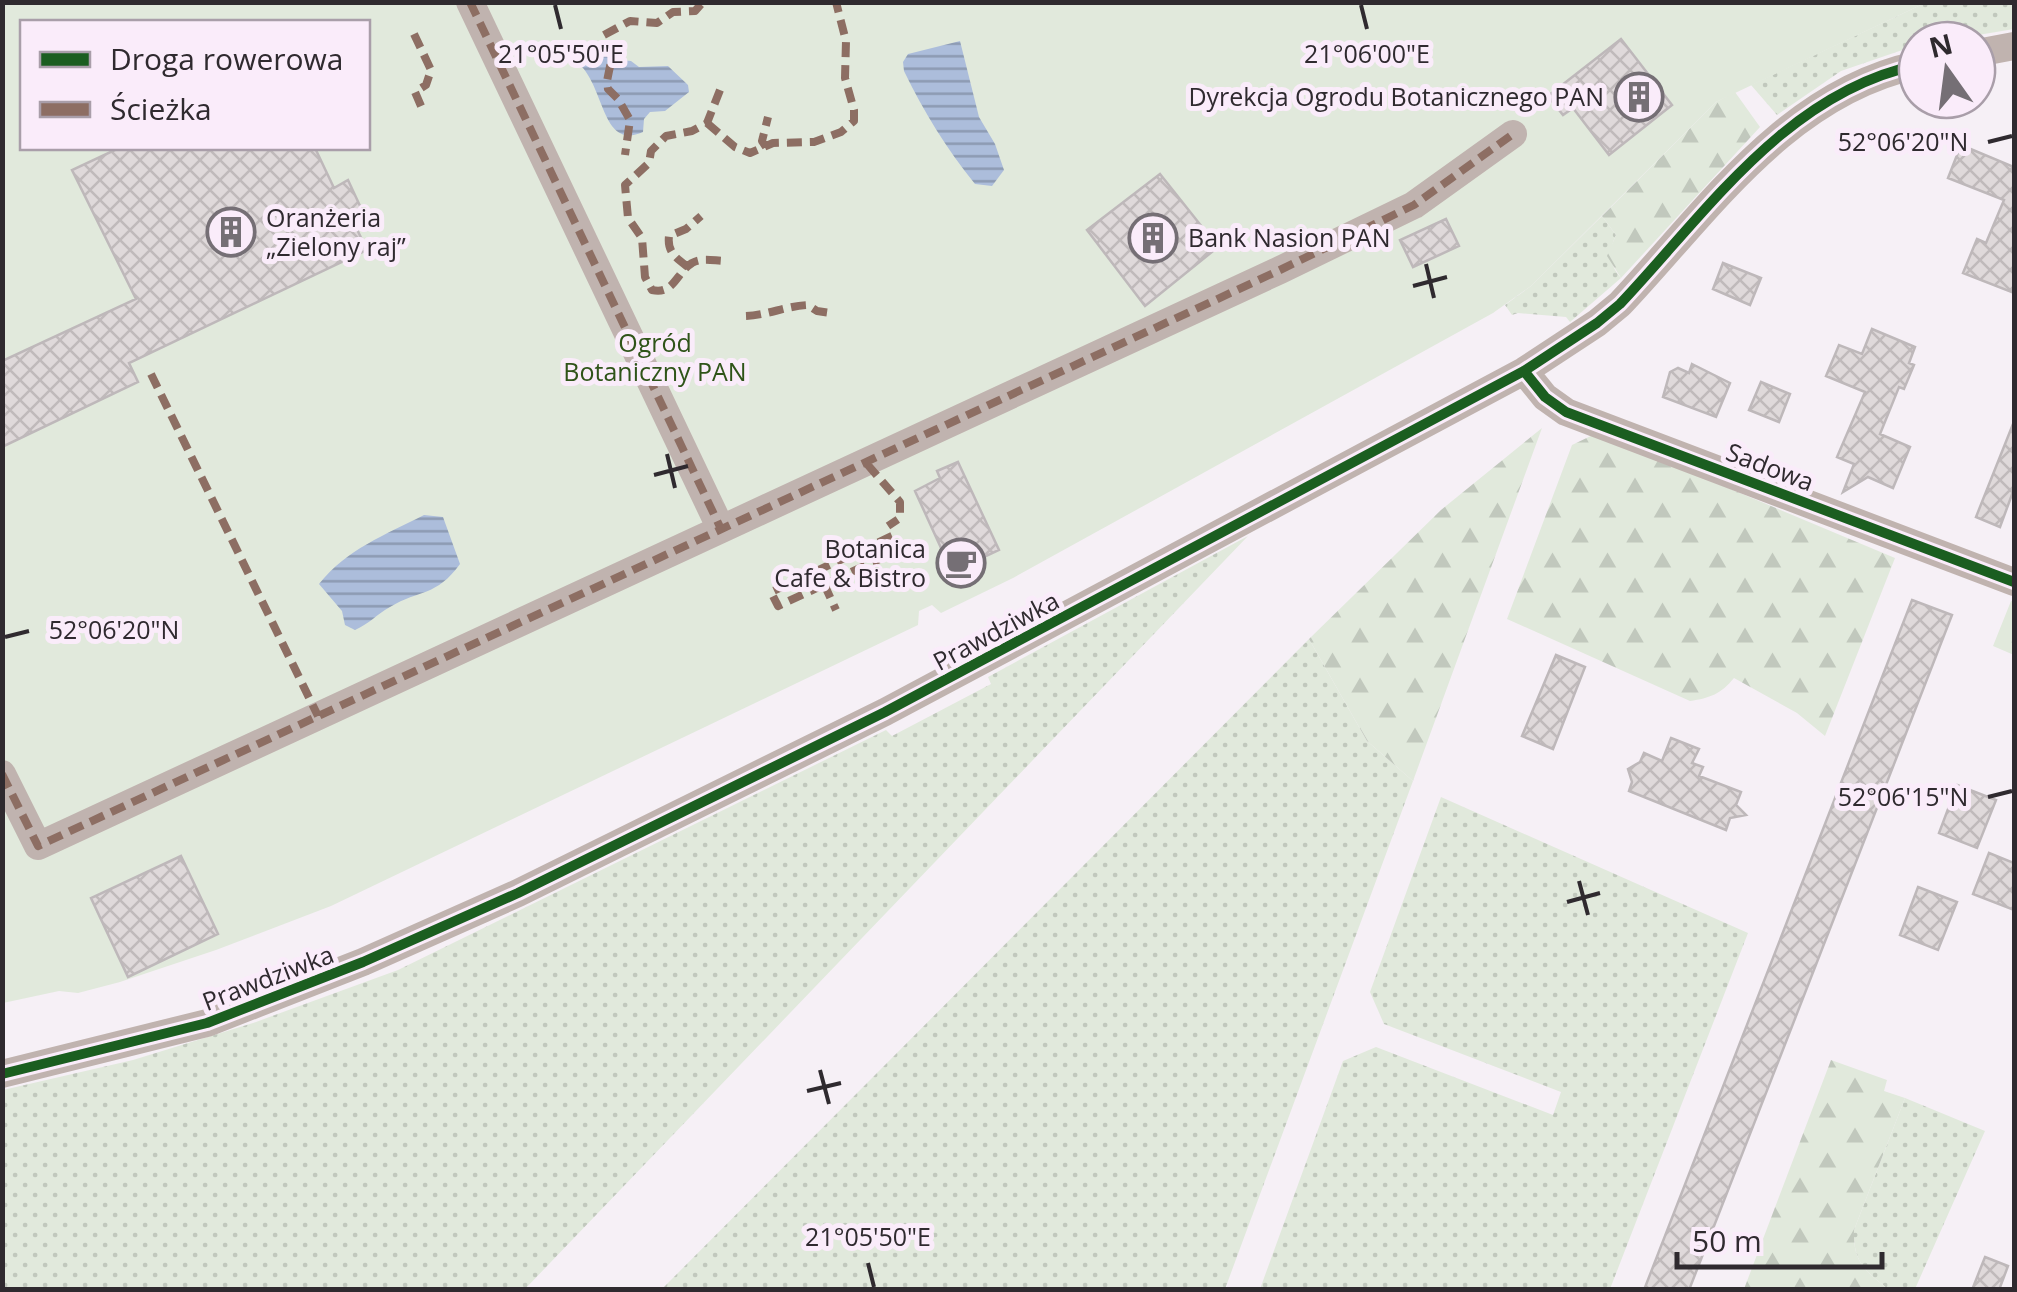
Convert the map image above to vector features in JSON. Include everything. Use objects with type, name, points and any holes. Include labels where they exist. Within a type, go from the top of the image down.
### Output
[{"type":"street","points":[[470,2],[721,530]]},
{"type":"street","name":"Prawdziwka","points":[[2,1074],[207,1024],[364,962],[518,893],[899,705],[1524,371],[1597,324],[1620,304],[1768,146],[1816,106],[1853,85],[1897,71]]},
{"type":"street","points":[[2,774],[38,846],[1414,205],[1513,134]]},
{"type":"street","name":"Sadowa","points":[[1524,371],[1545,397],[1566,412],[2014,582]]},
{"type":"green space","name":"Ogród Botaniczny PAN","points":[[2,3],[1925,3],[1716,102],[1531,286],[1493,313],[1013,578],[941,613],[932,605],[919,611],[918,625],[331,906],[120,982],[78,993],[59,991],[3,1003]]},
{"type":"green space","points":[[1925,3],[2014,3],[2014,29],[1997,32],[1997,20],[1897,20],[1897,52],[1841,71],[1777,115],[1751,85]]},
{"type":"green space","points":[[1735,92],[1760,127],[1621,278],[1607,256],[1616,235],[1602,216],[1716,102]]},
{"type":"green space","points":[[1602,216],[1616,235],[1611,258],[1621,278],[1570,322],[1566,317],[1512,315],[1505,305],[1531,286]]},
{"type":"green space","points":[[1542,428],[1413,781],[1367,741],[1309,639],[1441,510]]},
{"type":"green space","points":[[1597,433],[1895,558],[1825,736],[1797,713],[1734,678],[1715,694],[1690,701],[1507,619],[1572,445]]},
{"type":"green space","points":[[1248,536],[525,1289],[3,1289],[3,1090],[133,1060],[253,1023],[398,970],[886,730],[892,736],[991,684],[988,677]]},
{"type":"green space","points":[[2011,601],[2014,602],[2014,655],[1993,646]]},
{"type":"green space","points":[[1309,639],[1367,741],[1413,781],[1225,1289],[661,1290]]},
{"type":"green space","points":[[1441,797],[1748,933],[1610,1289],[1260,1289],[1343,1061],[1376,1047],[1553,1115],[1561,1092],[1384,1024],[1370,992]]},
{"type":"green space","points":[[1831,1060],[1887,1080],[1884,1091],[1905,1098],[1854,1230],[1862,1264],[1888,1289],[1744,1289]]},
{"type":"green space","points":[[1905,1098],[1985,1131],[1915,1289],[1888,1289],[1862,1264],[1854,1230]]},
{"type":"water","points":[[960,41],[979,117],[1004,170],[992,186],[975,184],[964,170],[904,71],[903,62],[908,54]]},
{"type":"water","points":[[595,44],[610,59],[631,61],[639,67],[668,66],[688,85],[689,92],[665,111],[650,112],[644,119],[643,132],[620,133],[606,116],[582,67]]},
{"type":"water","points":[[424,515],[443,517],[460,564],[443,582],[390,607],[360,628],[345,625],[342,611],[319,584],[354,552]]},
{"type":"building","name":"Dyrekcja Ogrodu Botanicznego PAN","points":[[1621,39],[1672,105],[1609,155],[1573,108],[1563,115],[1548,96]]},
{"type":"building","points":[[1961,145],[2014,167],[2014,293],[1963,273],[1977,239],[1986,243],[2004,200],[1948,178]]},
{"type":"building","name":"Oranżeria „Zielony raj”","points":[[115,150],[316,150],[334,188],[348,180],[361,208],[349,213],[367,250],[129,363],[138,382],[2,447],[2,361],[136,299],[72,170]]},
{"type":"building","name":"Bank Nasion PAN","points":[[1160,174],[1218,247],[1145,306],[1087,230]]},
{"type":"building","points":[[1446,219],[1459,246],[1413,267],[1400,240]]},
{"type":"building","points":[[1723,263],[1761,278],[1750,305],[1713,289]]},
{"type":"building","points":[[1872,329],[1915,347],[1909,363],[1914,365],[1904,389],[1899,387],[1880,434],[1910,447],[1893,488],[1868,477],[1843,492],[1854,464],[1837,457],[1865,392],[1826,376],[1839,345],[1862,354]]},
{"type":"building","points":[[1692,364],[1730,383],[1716,417],[1663,397],[1670,372],[1678,368],[1689,373]]},
{"type":"building","points":[[1761,382],[1790,394],[1779,422],[1749,410]]},
{"type":"building","points":[[2013,424],[2014,489],[2000,527],[1976,517]]},
{"type":"building","points":[[958,462],[999,550],[952,572],[915,491],[940,478],[937,471]]},
{"type":"building","points":[[1912,600],[1952,615],[1689,1290],[1644,1290]]},
{"type":"building","points":[[1556,655],[1585,667],[1553,749],[1522,736]]},
{"type":"building","points":[[1671,738],[1699,749],[1692,763],[1703,767],[1699,776],[1741,792],[1736,805],[1746,815],[1730,818],[1726,830],[1629,791],[1632,782],[1628,769],[1640,762],[1644,753],[1662,761]]},
{"type":"building","points":[[1957,785],[1996,800],[1977,848],[1939,833]]},
{"type":"building","points":[[1989,853],[2014,863],[2014,910],[1973,894]]},
{"type":"building","points":[[181,856],[218,934],[128,977],[91,898]]},
{"type":"building","points":[[1918,887],[1957,902],[1938,950],[1900,935]]},
{"type":"building","points":[[1985,1257],[2008,1266],[1999,1290],[1972,1290]]},
{"type":"marked path","points":[[470,2],[721,529]]},
{"type":"marked path","points":[[604,35],[630,21],[657,23],[673,12],[695,11],[703,2]]},
{"type":"marked path","points":[[707,123],[735,147],[750,153],[773,143],[814,142],[841,132],[854,121],[845,78],[846,41],[836,2]]},
{"type":"marked path","points":[[414,34],[431,70],[426,85],[415,92],[424,113]]},
{"type":"marked path","points":[[615,42],[607,81],[608,89],[630,120],[625,155]]},
{"type":"marked path","points":[[720,90],[707,123],[692,131],[666,136],[651,151],[649,163],[625,185],[628,218],[642,238],[645,277],[652,290],[670,286],[696,261],[726,261]]},
{"type":"marked path","points":[[766,147],[762,141],[768,117]]},
{"type":"marked path","points":[[2,774],[38,846],[1280,270],[1414,205],[1513,134]]},
{"type":"marked path","points":[[688,267],[671,250],[669,236],[686,229],[701,216]]},
{"type":"marked path","points":[[746,316],[808,305],[831,313]]},
{"type":"marked path","points":[[151,374],[318,716]]},
{"type":"marked path","points":[[867,464],[900,502],[900,518],[888,526]]},
{"type":"marked path","points":[[892,536],[771,592],[778,606],[899,550]]},
{"type":"marked path","points":[[824,584],[836,610]]},
{"type":"cycle path","points":[[2,1074],[207,1023],[363,962],[518,893],[885,712],[1524,371],[1620,304],[1718,195],[1788,129],[1828,101],[1897,71]]},
{"type":"cycle path","points":[[1524,371],[1545,397],[1566,412],[2014,582]]},
{"type":"place","name":"Dyrekcja Ogrodu Botanicznego PAN","points":[[1639,97]]},
{"type":"place","name":"Oranżeria „Zielony raj”","points":[[231,232]]},
{"type":"place","name":"Bank Nasion PAN","points":[[1153,238]]},
{"type":"place","name":"Botanica Cafe & Bistro","points":[[961,563]]}]
